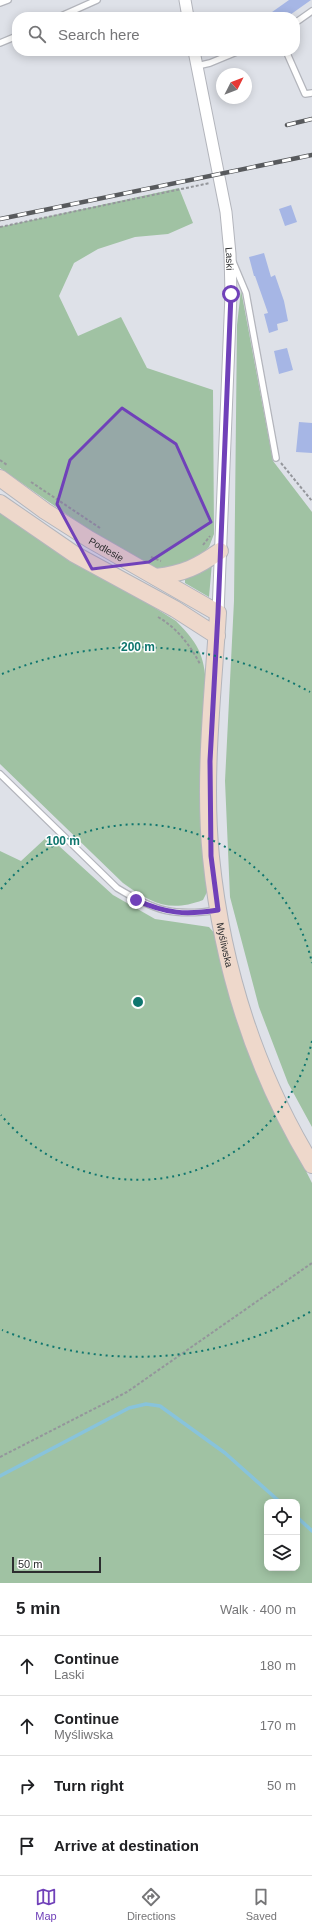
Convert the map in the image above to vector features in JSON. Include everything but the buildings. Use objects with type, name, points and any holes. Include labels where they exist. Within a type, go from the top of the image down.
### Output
[{"type":"street","points":[[184,0],[187,12]]},
{"type":"street","name":"Laski","points":[[195,56],[226,212],[230,254],[231,294],[218,613]]},
{"type":"street","name":"Podlesie","points":[[6,473],[45,511],[89,539],[218,613]]},
{"type":"street","name":"Podlesie","points":[[0,503],[74,554],[175,609],[217,636]]},
{"type":"street","points":[[156,577],[182,573],[197,566],[220,550]]},
{"type":"street","points":[[175,609],[183,605],[185,601],[183,592]]},
{"type":"street","name":"Myśliwska","points":[[218,613],[210,753],[209,799],[211,856],[218,910],[232,977],[251,1039],[286,1119],[312,1165]]},
{"type":"lane","points":[[0,3],[8,0]]},
{"type":"lane","points":[[70,12],[97,0]]},
{"type":"lane","points":[[300,19],[312,10]]},
{"type":"lane","points":[[0,43],[12,38]]},
{"type":"lane","points":[[197,66],[228,56]]},
{"type":"lane","points":[[288,56],[305,94],[312,92]]},
{"type":"lane","points":[[230,254],[246,294],[276,458]]},
{"type":"lane","points":[[0,774],[117,888],[136,900],[157,909],[177,914],[194,914],[218,910]]},
{"type":"path","points":[[0,227],[219,181]]},
{"type":"path","points":[[276,458],[312,501]]},
{"type":"path","points":[[0,460],[6,473]]},
{"type":"path","points":[[30,482],[103,530]]},
{"type":"path","points":[[198,549],[221,520]]},
{"type":"path","points":[[148,556],[163,561]]},
{"type":"path","points":[[157,616],[182,636],[191,647],[202,667]]},
{"type":"path","points":[[0,1457],[127,1392],[312,1263]]},
{"type":"highlighted area","points":[[122,408],[176,444],[211,522],[149,562],[92,569],[57,504],[70,460]]},
{"type":"green space","points":[[179,188],[193,223],[168,234],[135,237],[98,249],[74,263],[59,296],[78,336],[121,317],[147,368],[213,390],[214,534],[209,547],[194,562],[158,569],[108,543],[0,468],[0,227]]},
{"type":"green space","points":[[241,290],[273,461],[312,512],[312,1127],[288,1083],[259,1007],[230,897],[225,781],[234,601],[237,325]]},
{"type":"green space","points":[[0,511],[176,621],[191,638],[200,653],[205,670],[207,693],[207,892],[203,900],[180,906],[170,906],[152,901],[133,890],[123,883],[0,764]]},
{"type":"green space","points":[[212,563],[209,597],[185,583],[185,578]]},
{"type":"green space","points":[[48,836],[113,895],[155,919],[209,927],[216,935],[264,1088],[312,1183],[312,1583],[0,1583],[0,851],[21,861]]},
{"type":"waterway","points":[[0,1476],[129,1408],[146,1404],[160,1406],[225,1453],[277,1499]]},
{"type":"waterway","points":[[300,1520],[312,1531]]},
{"type":"railway","points":[[287,125],[312,119]]},
{"type":"railway","points":[[0,219],[312,155]]},
{"type":"route","points":[[136,900],[157,909],[177,914],[194,914],[218,910],[211,856],[209,799],[231,294]]}]
